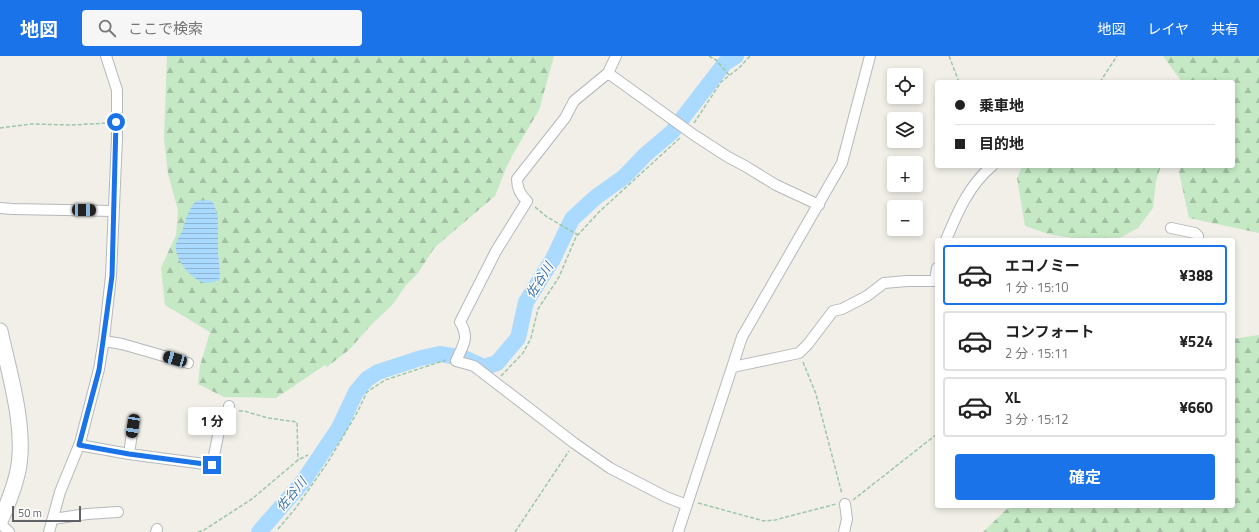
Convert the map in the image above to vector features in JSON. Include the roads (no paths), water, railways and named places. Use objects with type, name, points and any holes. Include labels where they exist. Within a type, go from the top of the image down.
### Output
[{"type":"main road","points":[[0,331],[17,411],[21,443],[18,474],[0,522]]},
{"type":"street","points":[[49,532],[60,492],[79,445],[99,370],[112,276],[117,90],[106,56]]},
{"type":"street","points":[[616,56],[608,73],[574,101],[565,118],[517,179],[517,186],[521,196],[527,201],[496,251],[460,322],[465,330],[466,338],[456,361],[474,366],[574,443],[610,468],[666,497],[688,502]]},
{"type":"street","points":[[678,532],[742,337],[842,164],[870,56]]},
{"type":"street","points":[[608,73],[688,131],[728,157],[746,166],[776,185],[819,205]]},
{"type":"street","points":[[947,238],[957,214],[971,190],[990,168]]},
{"type":"street","points":[[0,208],[13,210],[114,211]]},
{"type":"street","points":[[1171,228],[1195,233],[1198,238]]},
{"type":"street","points":[[733,367],[799,353],[808,344],[833,311],[842,309],[867,296],[884,283],[935,281]]},
{"type":"street","points":[[104,341],[122,344],[188,363]]},
{"type":"street","points":[[79,445],[129,454],[212,465],[219,431],[229,419],[229,408]]},
{"type":"street","points":[[129,454],[133,426]]},
{"type":"street","points":[[844,532],[848,519],[845,504]]},
{"type":"street","points":[[53,519],[87,514],[118,512]]},
{"type":"street","points":[[0,522],[9,532]]},
{"type":"water","points":[[208,200],[213,202],[218,217],[218,253],[220,274],[219,280],[207,283],[202,282],[191,275],[182,265],[177,254],[176,246],[193,204],[196,201]]},
{"type":"waterway","name":"佐谷川","points":[[259,532],[302,483],[339,428],[356,392],[367,379],[378,372],[421,358],[440,354],[464,358],[484,367],[497,363],[518,338],[526,302],[553,259],[572,219],[596,197],[624,177],[645,155],[672,132],[725,63],[736,56]]}]
